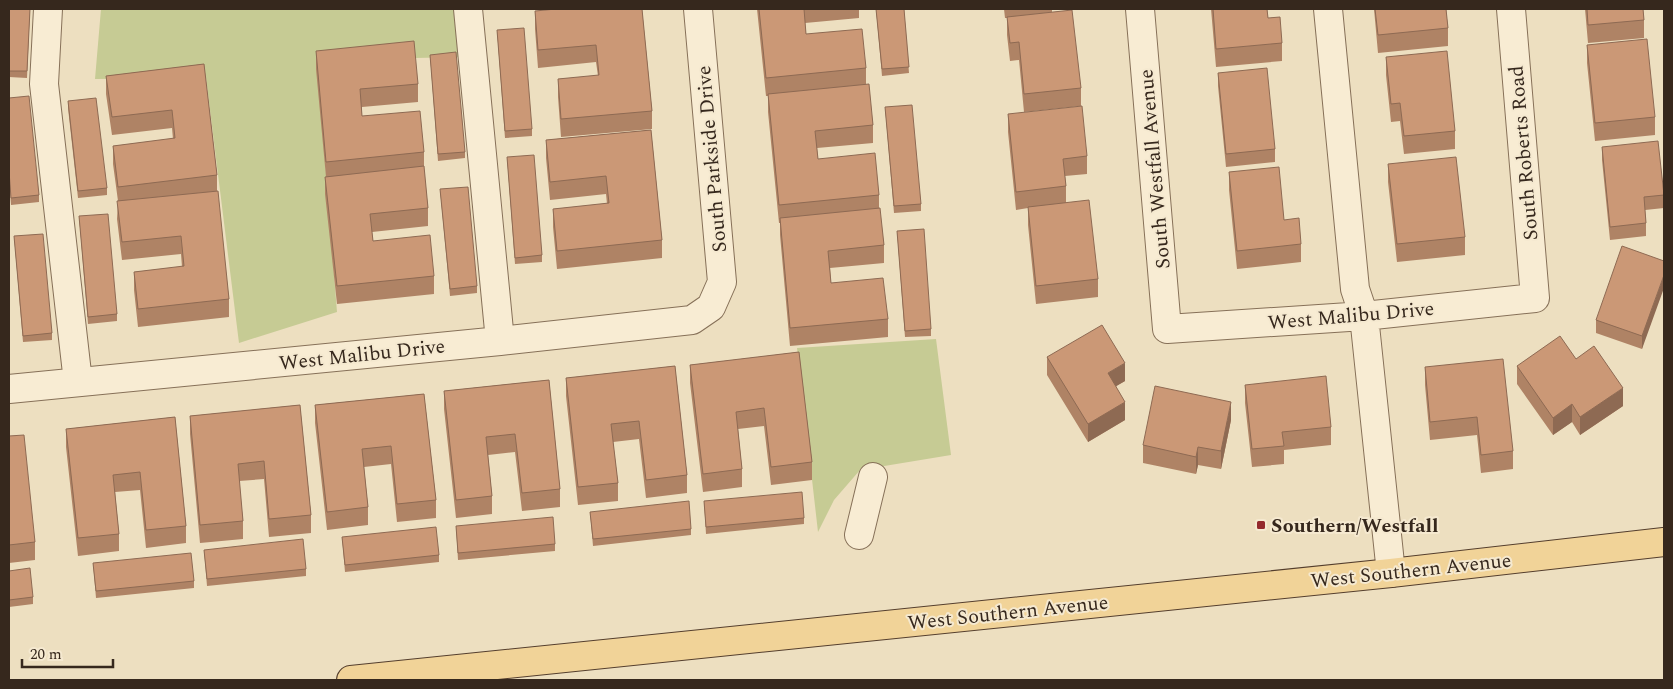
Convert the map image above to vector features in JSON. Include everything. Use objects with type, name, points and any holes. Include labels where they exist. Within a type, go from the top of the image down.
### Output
[{"type":"main road","name":"West Southern Avenue","points":[[351,680],[1391,573],[1664,542]]},
{"type":"street","points":[[48,9],[44,84],[78,382]]},
{"type":"street","points":[[468,9],[500,341]]},
{"type":"street","name":"South Parkside Drive","points":[[698,9],[722,282],[711,307]]},
{"type":"street","name":"South Westfall Avenue","points":[[1140,9],[1167,329]]},
{"type":"street","points":[[1328,9],[1355,289],[1364,316],[1391,573]]},
{"type":"street","name":"South Roberts Road","points":[[1512,9],[1535,298]]},
{"type":"street","name":"West Malibu Drive","points":[[1167,329],[1364,316],[1535,298]]},
{"type":"street","name":"West Malibu Drive","points":[[9,390],[692,320],[711,307]]},
{"type":"street","points":[[859,535],[873,477]]},
{"type":"green space","points":[[101,9],[461,9],[464,57],[317,60],[337,312],[239,343],[206,78],[95,79]]},
{"type":"green space","points":[[936,339],[951,455],[860,470],[834,500],[818,532],[797,348]]},
{"type":"building","points":[[9,9],[30,9],[27,71],[9,71]]},
{"type":"building","points":[[556,9],[642,9],[652,111],[561,119],[558,79],[599,75],[596,45],[538,50],[535,11]]},
{"type":"building","points":[[759,9],[804,9],[806,34],[862,29],[866,68],[766,78]]},
{"type":"building","points":[[876,9],[904,9],[909,67],[882,69]]},
{"type":"building","points":[[1213,9],[1267,9],[1268,18],[1280,17],[1282,43],[1216,49]]},
{"type":"building","points":[[1375,9],[1446,9],[1448,28],[1378,35]]},
{"type":"building","points":[[1587,9],[1643,9],[1644,20],[1588,25]]},
{"type":"building","points":[[1072,10],[1081,88],[1024,94],[1019,42],[1010,43],[1007,17]]},
{"type":"building","points":[[524,28],[532,129],[505,131],[497,30]]},
{"type":"building","points":[[1647,39],[1655,117],[1595,123],[1587,45]]},
{"type":"building","points":[[414,41],[418,84],[360,89],[362,116],[420,111],[424,152],[326,162],[316,51]]},
{"type":"building","points":[[1447,51],[1455,131],[1404,136],[1400,103],[1391,104],[1386,57]]},
{"type":"building","points":[[456,52],[465,152],[438,154],[430,55]]},
{"type":"building","points":[[204,64],[217,175],[118,187],[113,146],[175,138],[172,110],[112,117],[106,76]]},
{"type":"building","points":[[1267,68],[1275,149],[1226,154],[1218,73]]},
{"type":"building","points":[[869,84],[873,125],[815,131],[818,159],[875,153],[879,195],[779,205],[768,94]]},
{"type":"building","points":[[29,96],[39,195],[11,198],[9,98]]},
{"type":"building","points":[[96,98],[107,188],[78,191],[68,101]]},
{"type":"building","points":[[912,105],[921,204],[894,206],[885,107]]},
{"type":"building","points":[[1082,106],[1087,156],[1063,159],[1066,186],[1016,192],[1008,114]]},
{"type":"building","points":[[651,130],[662,240],[557,251],[553,209],[609,203],[606,176],[550,182],[546,140]]},
{"type":"building","points":[[1658,141],[1664,195],[1644,197],[1646,223],[1610,227],[1602,147]]},
{"type":"building","points":[[534,155],[542,255],[515,258],[507,157]]},
{"type":"building","points":[[1456,157],[1465,237],[1397,244],[1388,164]]},
{"type":"building","points":[[424,166],[428,208],[370,214],[373,241],[430,235],[434,276],[337,286],[325,177]]},
{"type":"building","points":[[1279,167],[1284,220],[1299,218],[1301,244],[1237,251],[1229,172]]},
{"type":"building","points":[[468,187],[477,286],[450,289],[440,189]]},
{"type":"building","points":[[218,191],[229,299],[138,309],[134,272],[184,266],[181,236],[122,242],[117,201]]},
{"type":"building","points":[[1089,200],[1098,279],[1036,286],[1028,207]]},
{"type":"building","points":[[880,208],[884,245],[828,251],[831,283],[883,278],[888,319],[790,328],[780,218]]},
{"type":"building","points":[[108,214],[117,314],[88,317],[79,216]]},
{"type":"building","points":[[924,229],[931,329],[905,331],[897,231]]},
{"type":"building","points":[[43,234],[52,333],[23,336],[14,236]]},
{"type":"building","points":[[1622,246],[1664,261],[1664,275],[1642,336],[1596,320]]},
{"type":"building","points":[[1102,325],[1125,363],[1108,373],[1125,402],[1088,424],[1047,357]]},
{"type":"building","points":[[1560,336],[1576,359],[1594,346],[1623,388],[1580,417],[1572,404],[1553,418],[1517,366]]},
{"type":"building","points":[[799,352],[812,462],[771,467],[764,408],[736,412],[742,469],[703,474],[690,365]]},
{"type":"building","points":[[1503,359],[1513,451],[1481,455],[1477,417],[1430,422],[1425,367]]},
{"type":"building","points":[[675,366],[687,475],[646,480],[639,421],[611,424],[618,483],[578,487],[566,378]]},
{"type":"building","points":[[1326,376],[1331,427],[1282,432],[1284,446],[1252,449],[1245,385]]},
{"type":"building","points":[[549,380],[560,489],[522,493],[515,434],[486,437],[492,496],[456,500],[444,391]]},
{"type":"building","points":[[1155,386],[1231,402],[1221,451],[1198,447],[1196,457],[1143,445]]},
{"type":"building","points":[[424,394],[436,500],[397,504],[391,446],[362,449],[368,507],[327,512],[315,405]]},
{"type":"building","points":[[300,405],[311,515],[269,519],[264,461],[238,464],[243,521],[200,525],[190,416]]},
{"type":"building","points":[[175,417],[186,526],[146,530],[140,472],[113,475],[119,534],[78,538],[66,429]]},
{"type":"building","points":[[24,435],[35,542],[9,545],[9,436]]},
{"type":"building","points":[[802,492],[804,518],[706,527],[704,501]]},
{"type":"building","points":[[689,501],[691,529],[593,539],[590,512]]},
{"type":"building","points":[[553,517],[555,544],[458,553],[456,526]]},
{"type":"building","points":[[436,527],[439,555],[345,565],[342,537]]},
{"type":"building","points":[[303,539],[306,569],[207,579],[204,550]]},
{"type":"building","points":[[191,553],[194,581],[96,591],[93,563]]},
{"type":"building","points":[[30,568],[33,597],[9,600],[9,571]]},
{"type":"place","name":"Southern/Westfall","points":[[1261,525]]}]
